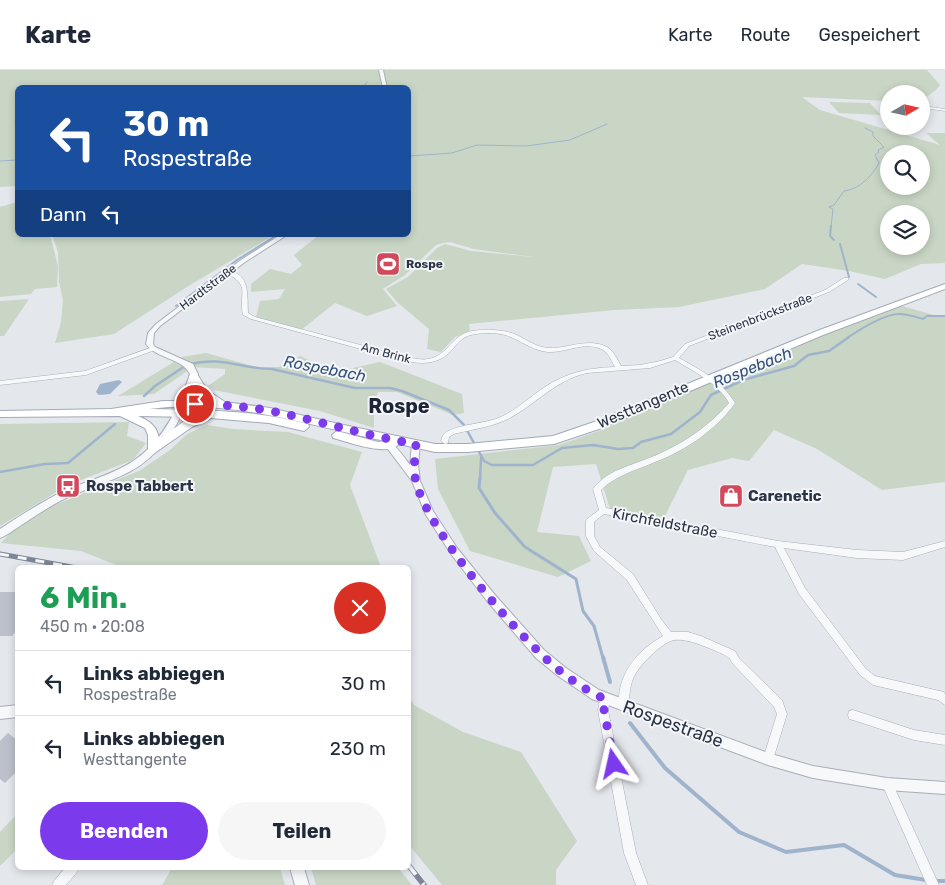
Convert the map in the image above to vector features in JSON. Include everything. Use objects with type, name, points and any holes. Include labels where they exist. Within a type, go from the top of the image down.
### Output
[{"type":"main road","name":"Westtangente","points":[[0,414],[115,411],[229,405],[270,411],[435,448],[486,447],[554,440],[598,425],[707,379],[897,303],[945,286]]},
{"type":"main road","points":[[189,368],[196,386],[203,394],[229,405]]},
{"type":"main road","name":"Westtangente","points":[[179,408],[295,424],[372,444],[416,444]]},
{"type":"main road","points":[[115,411],[148,424],[155,436],[153,450]]},
{"type":"main road","points":[[153,450],[188,424],[216,414]]},
{"type":"street","points":[[381,70],[384,85]]},
{"type":"street","points":[[930,108],[945,110]]},
{"type":"street","name":"Hardtstraße","points":[[153,349],[148,339],[158,325],[228,272],[281,237]]},
{"type":"street","name":"Am Brink","points":[[228,272],[239,277],[245,285],[245,314],[253,318],[401,358],[416,361],[432,360],[442,356],[458,338],[470,334],[501,332],[512,335],[539,349],[550,350],[591,345],[601,346],[608,350],[618,367]]},
{"type":"street","name":"Steinenbrückstraße","points":[[445,441],[446,436],[452,432],[494,423],[513,413],[545,389],[568,376],[585,371],[618,367],[651,366],[675,358],[687,344],[827,291],[846,278]]},
{"type":"street","points":[[0,383],[86,373],[153,349],[189,368],[179,408],[169,428],[145,458],[128,468],[33,511],[0,534]]},
{"type":"street","points":[[675,358],[707,379]]},
{"type":"street","name":"Kirchfeldstraße","points":[[707,379],[726,393],[732,402],[718,420],[663,456],[605,480],[598,489],[603,511],[778,544],[857,554],[903,556],[945,544]]},
{"type":"street","points":[[388,444],[398,454],[416,481]]},
{"type":"street","name":"Rospestraße","points":[[416,444],[414,464],[416,481],[429,512],[454,551],[518,630],[540,654],[562,672],[596,695],[768,759],[813,772],[887,784],[945,788]]},
{"type":"street","points":[[603,511],[590,521],[590,536],[597,549],[630,577],[669,637]]},
{"type":"street","points":[[778,544],[802,590],[863,672],[873,680],[943,697]]},
{"type":"street","points":[[623,705],[623,693],[631,670],[643,654],[669,637],[682,636],[698,640],[732,654],[736,661],[778,704],[782,714],[768,759]]},
{"type":"street","points":[[605,699],[604,710],[630,852],[642,885]]},
{"type":"street","points":[[0,712],[15,711]]},
{"type":"street","points":[[853,716],[914,735],[945,740]]},
{"type":"street","points":[[887,784],[933,885]]},
{"type":"street","points":[[58,885],[71,870]]},
{"type":"street","points":[[298,870],[302,885]]},
{"type":"green space","points":[[0,70],[927,70],[940,85],[930,94],[930,85],[880,85],[880,101],[802,97],[820,110],[880,128],[880,135],[906,135],[940,145],[928,135],[930,133],[945,133],[945,263],[921,264],[885,279],[802,264],[765,289],[679,307],[615,310],[469,324],[470,332],[455,337],[441,352],[427,349],[429,329],[397,302],[386,289],[408,277],[437,248],[445,244],[471,251],[533,257],[474,249],[450,242],[436,245],[405,275],[383,289],[397,306],[367,316],[335,303],[301,330],[256,317],[260,301],[279,299],[285,289],[251,292],[251,284],[270,269],[291,274],[302,265],[294,255],[316,237],[411,237],[411,85],[15,85],[15,186],[0,187]]},
{"type":"green space","points":[[829,102],[870,103],[880,115],[839,113]]},
{"type":"green space","points":[[15,203],[15,237],[51,237],[58,266],[57,287],[35,289],[31,294],[0,297],[0,207]]},
{"type":"green space","points":[[53,237],[271,237],[190,285],[114,334],[55,343],[61,322],[63,300],[59,282],[58,252]]},
{"type":"green space","points":[[29,299],[4,336],[0,336],[0,301]]},
{"type":"green space","points":[[899,305],[937,316],[945,316],[945,482],[882,490],[817,449],[774,430],[749,461],[732,458],[688,470],[664,518],[610,509],[596,464],[553,467],[537,532],[579,536],[591,561],[558,577],[470,551],[438,489],[435,459],[559,445],[602,430],[709,381],[822,334]]},
{"type":"green space","points":[[206,353],[256,367],[279,367],[300,356],[335,372],[380,362],[462,394],[464,413],[453,415],[397,392],[378,392],[374,404],[374,428],[320,411],[214,390],[208,386],[225,374],[225,369],[193,367],[154,394],[118,396],[182,357]]},
{"type":"green space","points":[[129,422],[127,436],[146,443],[133,460],[68,485],[0,526],[0,424]]},
{"type":"green space","points":[[207,425],[233,429],[288,432],[362,452],[350,485],[380,565],[116,565],[81,551],[1,543],[15,528],[55,505],[139,471],[170,450],[187,434]]},
{"type":"green space","points":[[411,700],[414,705],[463,732],[521,752],[577,841],[556,870],[556,885],[442,885],[411,847]]},
{"type":"green space","points":[[15,816],[15,851],[0,866],[0,832]]},
{"type":"green space","points":[[171,870],[281,870],[285,885],[162,885]]},
{"type":"green space","points":[[312,870],[400,870],[412,885],[316,885]]},
{"type":"water","points":[[119,380],[122,382],[110,394],[99,395],[96,392],[100,384]]},
{"type":"building","points":[[0,592],[15,592],[15,632],[12,636],[0,636]]},
{"type":"building","points":[[8,733],[15,739],[15,773],[5,783],[0,779],[0,741]]},
{"type":"waterway","points":[[411,156],[452,153],[477,145],[526,146],[570,140],[607,124]]},
{"type":"waterway","points":[[831,227],[833,209],[829,207],[834,205],[844,191],[855,188],[865,181],[879,163],[875,155],[879,152],[878,150],[884,147],[873,136],[873,132],[865,128]]},
{"type":"waterway","points":[[0,161],[15,160]]},
{"type":"waterway","points":[[831,226],[830,236],[834,240]]},
{"type":"waterway","points":[[176,306],[237,260],[274,237]]},
{"type":"waterway","points":[[840,244],[849,277]]},
{"type":"waterway","points":[[858,284],[876,297]]},
{"type":"waterway","name":"Rospebach","points":[[847,338],[872,323],[893,315],[905,314],[923,319],[927,316],[945,316]]},
{"type":"waterway","name":"Rospebach","points":[[190,364],[212,361],[222,362],[272,369],[355,388],[390,388],[402,391],[449,410],[464,425],[484,461],[492,465],[533,465],[562,448],[593,445],[618,449],[633,448],[641,442],[671,434],[700,412],[711,395],[743,380],[794,366],[808,355],[829,351],[849,337]]},
{"type":"waterway","name":"Rospebach","points":[[144,396],[155,386],[185,366]]},
{"type":"waterway","name":"Rospebach","points":[[0,472],[45,464],[68,463],[115,424]]},
{"type":"waterway","points":[[480,479],[481,458]]},
{"type":"waterway","points":[[480,478],[479,488],[495,513],[525,547],[576,579],[583,611],[594,626],[603,658]]},
{"type":"waterway","points":[[603,657],[610,682]]},
{"type":"waterway","points":[[630,723],[665,768],[739,832],[786,852],[844,845],[895,875],[926,880]]},
{"type":"waterway","points":[[934,881],[945,881]]},
{"type":"railway","points":[[0,554],[60,565]]},
{"type":"railway","points":[[411,869],[424,885]]},
{"type":"place","name":"Rospe","points":[[388,264]]},
{"type":"place","name":"Rospe Tabbert","points":[[68,486]]},
{"type":"place","name":"Carenetic","points":[[731,496]]},
{"type":"district","name":"Rospe","points":[[399,406]]},
{"type":"route","points":[[195,404],[241,406],[270,411],[382,438],[416,444],[414,464],[416,481],[423,501],[454,551],[491,598],[540,654],[562,672],[605,699],[604,710],[614,764]]}]
